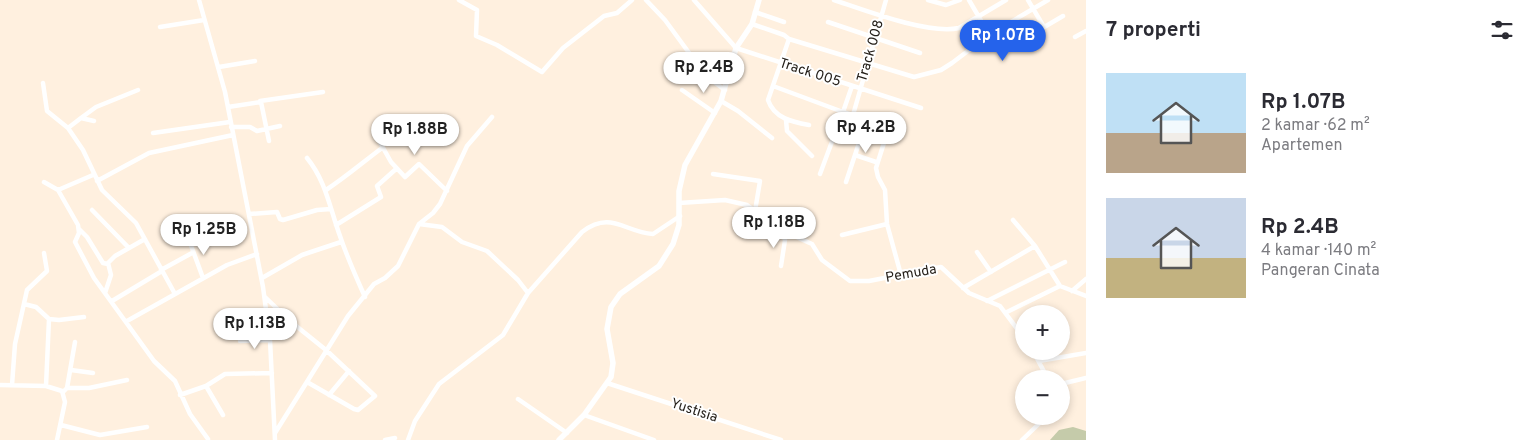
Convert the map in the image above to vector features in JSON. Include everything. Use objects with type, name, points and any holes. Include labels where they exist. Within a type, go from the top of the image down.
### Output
[{"type":"street","points":[[199,0],[219,67],[262,278],[270,340],[275,437]]},
{"type":"street","points":[[459,0],[477,10],[476,36],[497,45],[540,72],[543,72],[553,58],[604,16],[617,13],[632,0]]},
{"type":"street","points":[[646,0],[665,20],[706,76],[725,90]]},
{"type":"street","name":"Track 005","points":[[694,0],[736,48],[921,108]]},
{"type":"street","points":[[559,440],[584,415],[607,383],[612,370],[607,328],[611,307],[620,294],[652,272],[665,258],[676,238],[680,216],[678,202],[680,182],[683,172],[693,147],[721,101],[736,48],[752,24],[759,0]]},
{"type":"street","points":[[834,0],[929,28],[951,30],[978,17],[1006,0]]},
{"type":"street","name":"Track 008","points":[[853,115],[886,0]]},
{"type":"street","points":[[929,0],[946,5],[960,0]]},
{"type":"street","points":[[968,0],[999,52],[1002,53],[1063,16]]},
{"type":"street","points":[[1028,0],[1044,27]]},
{"type":"street","points":[[752,24],[784,34],[789,39],[914,77],[941,70],[952,64],[989,35],[1048,0]]},
{"type":"street","points":[[755,12],[784,22]]},
{"type":"street","points":[[160,27],[204,20]]},
{"type":"street","points":[[828,22],[920,53]]},
{"type":"street","points":[[1075,38],[1086,30]]},
{"type":"street","points":[[789,39],[768,100],[778,115],[786,120],[809,125]]},
{"type":"street","points":[[219,67],[255,61]]},
{"type":"street","points":[[43,83],[47,111],[68,128],[83,150],[93,175],[106,195],[136,223],[175,294]]},
{"type":"street","points":[[773,86],[902,132]]},
{"type":"street","points":[[820,174],[852,86]]},
{"type":"street","points":[[68,128],[96,107],[138,90]]},
{"type":"street","points":[[682,90],[715,113]]},
{"type":"street","points":[[228,107],[323,92]]},
{"type":"street","points":[[260,101],[269,141]]},
{"type":"street","points":[[721,101],[738,111],[772,138]]},
{"type":"street","points":[[275,437],[348,316],[374,284],[396,269],[419,224],[436,210],[447,191],[467,146],[492,117]]},
{"type":"street","points":[[81,118],[94,121]]},
{"type":"street","points":[[846,182],[867,119]]},
{"type":"street","points":[[786,120],[787,131],[812,156]]},
{"type":"street","points":[[153,133],[231,124],[250,127],[256,131],[280,126]]},
{"type":"street","points":[[889,126],[876,162],[877,176],[886,194],[887,224],[901,275]]},
{"type":"street","points":[[389,127],[377,136],[396,170],[405,177],[419,164],[447,191]]},
{"type":"street","points":[[97,181],[149,153],[233,135]]},
{"type":"street","points":[[326,190],[348,176],[361,163],[382,148]]},
{"type":"street","points":[[855,155],[876,162]]},
{"type":"street","points":[[307,158],[316,169],[326,190],[342,242],[365,297]]},
{"type":"street","points":[[336,225],[381,197],[377,186],[396,170]]},
{"type":"street","points":[[712,174],[760,180],[755,212]]},
{"type":"street","points":[[58,190],[93,175]]},
{"type":"street","points":[[44,182],[58,190],[79,229],[87,237],[103,262],[108,264],[112,274],[105,293]]},
{"type":"street","name":"Pemuda","points":[[678,202],[733,200],[747,205],[761,217],[782,230],[806,240],[814,247],[822,260],[850,281],[869,281],[941,266],[972,295],[1000,306],[1007,312],[1015,324]]},
{"type":"street","points":[[249,214],[278,212],[283,220],[317,210],[331,209]]},
{"type":"street","points":[[92,210],[128,247]]},
{"type":"street","points":[[408,440],[414,421],[439,384],[502,335],[528,293],[582,232],[591,226],[606,221],[617,222],[626,228],[653,234],[680,216]]},
{"type":"street","points":[[761,217],[761,234]]},
{"type":"street","points":[[1013,220],[1035,246],[1060,286],[1086,296]]},
{"type":"street","points":[[419,224],[440,227],[462,242],[487,251],[518,280],[528,293]]},
{"type":"street","points":[[842,235],[887,224]]},
{"type":"street","points":[[79,229],[75,242],[105,293],[154,360],[175,381],[190,414],[208,438]]},
{"type":"street","points":[[781,266],[785,240],[782,230]]},
{"type":"street","points":[[108,264],[115,256],[144,239]]},
{"type":"street","points":[[188,240],[203,278]]},
{"type":"street","points":[[262,278],[302,255],[342,242]]},
{"type":"street","points":[[963,288],[1035,246]]},
{"type":"street","points":[[977,252],[991,272]]},
{"type":"street","points":[[12,385],[15,344],[28,287],[46,271],[44,253]]},
{"type":"street","points":[[112,301],[192,253]]},
{"type":"street","points":[[127,321],[227,265],[257,254]]},
{"type":"street","points":[[988,300],[1065,262]]},
{"type":"street","points":[[1072,291],[1086,279]]},
{"type":"street","points":[[972,283],[970,288],[972,295]]},
{"type":"street","points":[[1007,312],[1060,286]]},
{"type":"street","points":[[265,297],[375,394],[374,398],[358,410],[348,407],[307,382]]},
{"type":"street","points":[[24,304],[33,305],[49,319],[59,320],[84,317]]},
{"type":"street","points":[[46,386],[49,319]]},
{"type":"street","points":[[240,341],[270,340]]},
{"type":"street","points":[[57,440],[75,342]]},
{"type":"street","points":[[1043,370],[1039,362],[1086,353]]},
{"type":"street","points":[[71,370],[93,373]]},
{"type":"street","points":[[329,395],[349,371]]},
{"type":"street","points":[[180,395],[206,386],[230,373],[272,373]]},
{"type":"street","points":[[1070,382],[1086,378]]},
{"type":"street","points":[[0,385],[46,386],[65,390],[89,388],[127,380]]},
{"type":"street","name":"Yustisia","points":[[607,383],[781,440]]},
{"type":"street","points":[[206,386],[223,415]]},
{"type":"street","points":[[518,399],[567,433]]},
{"type":"street","points":[[584,415],[654,440]]},
{"type":"street","points":[[61,424],[100,437],[148,427]]},
{"type":"street","points":[[1022,440],[1038,425]]},
{"type":"street","points":[[386,440],[395,438]]},
{"type":"green space","points":[[1073,427],[1086,431],[1086,440],[1050,440],[1059,430]]}]
